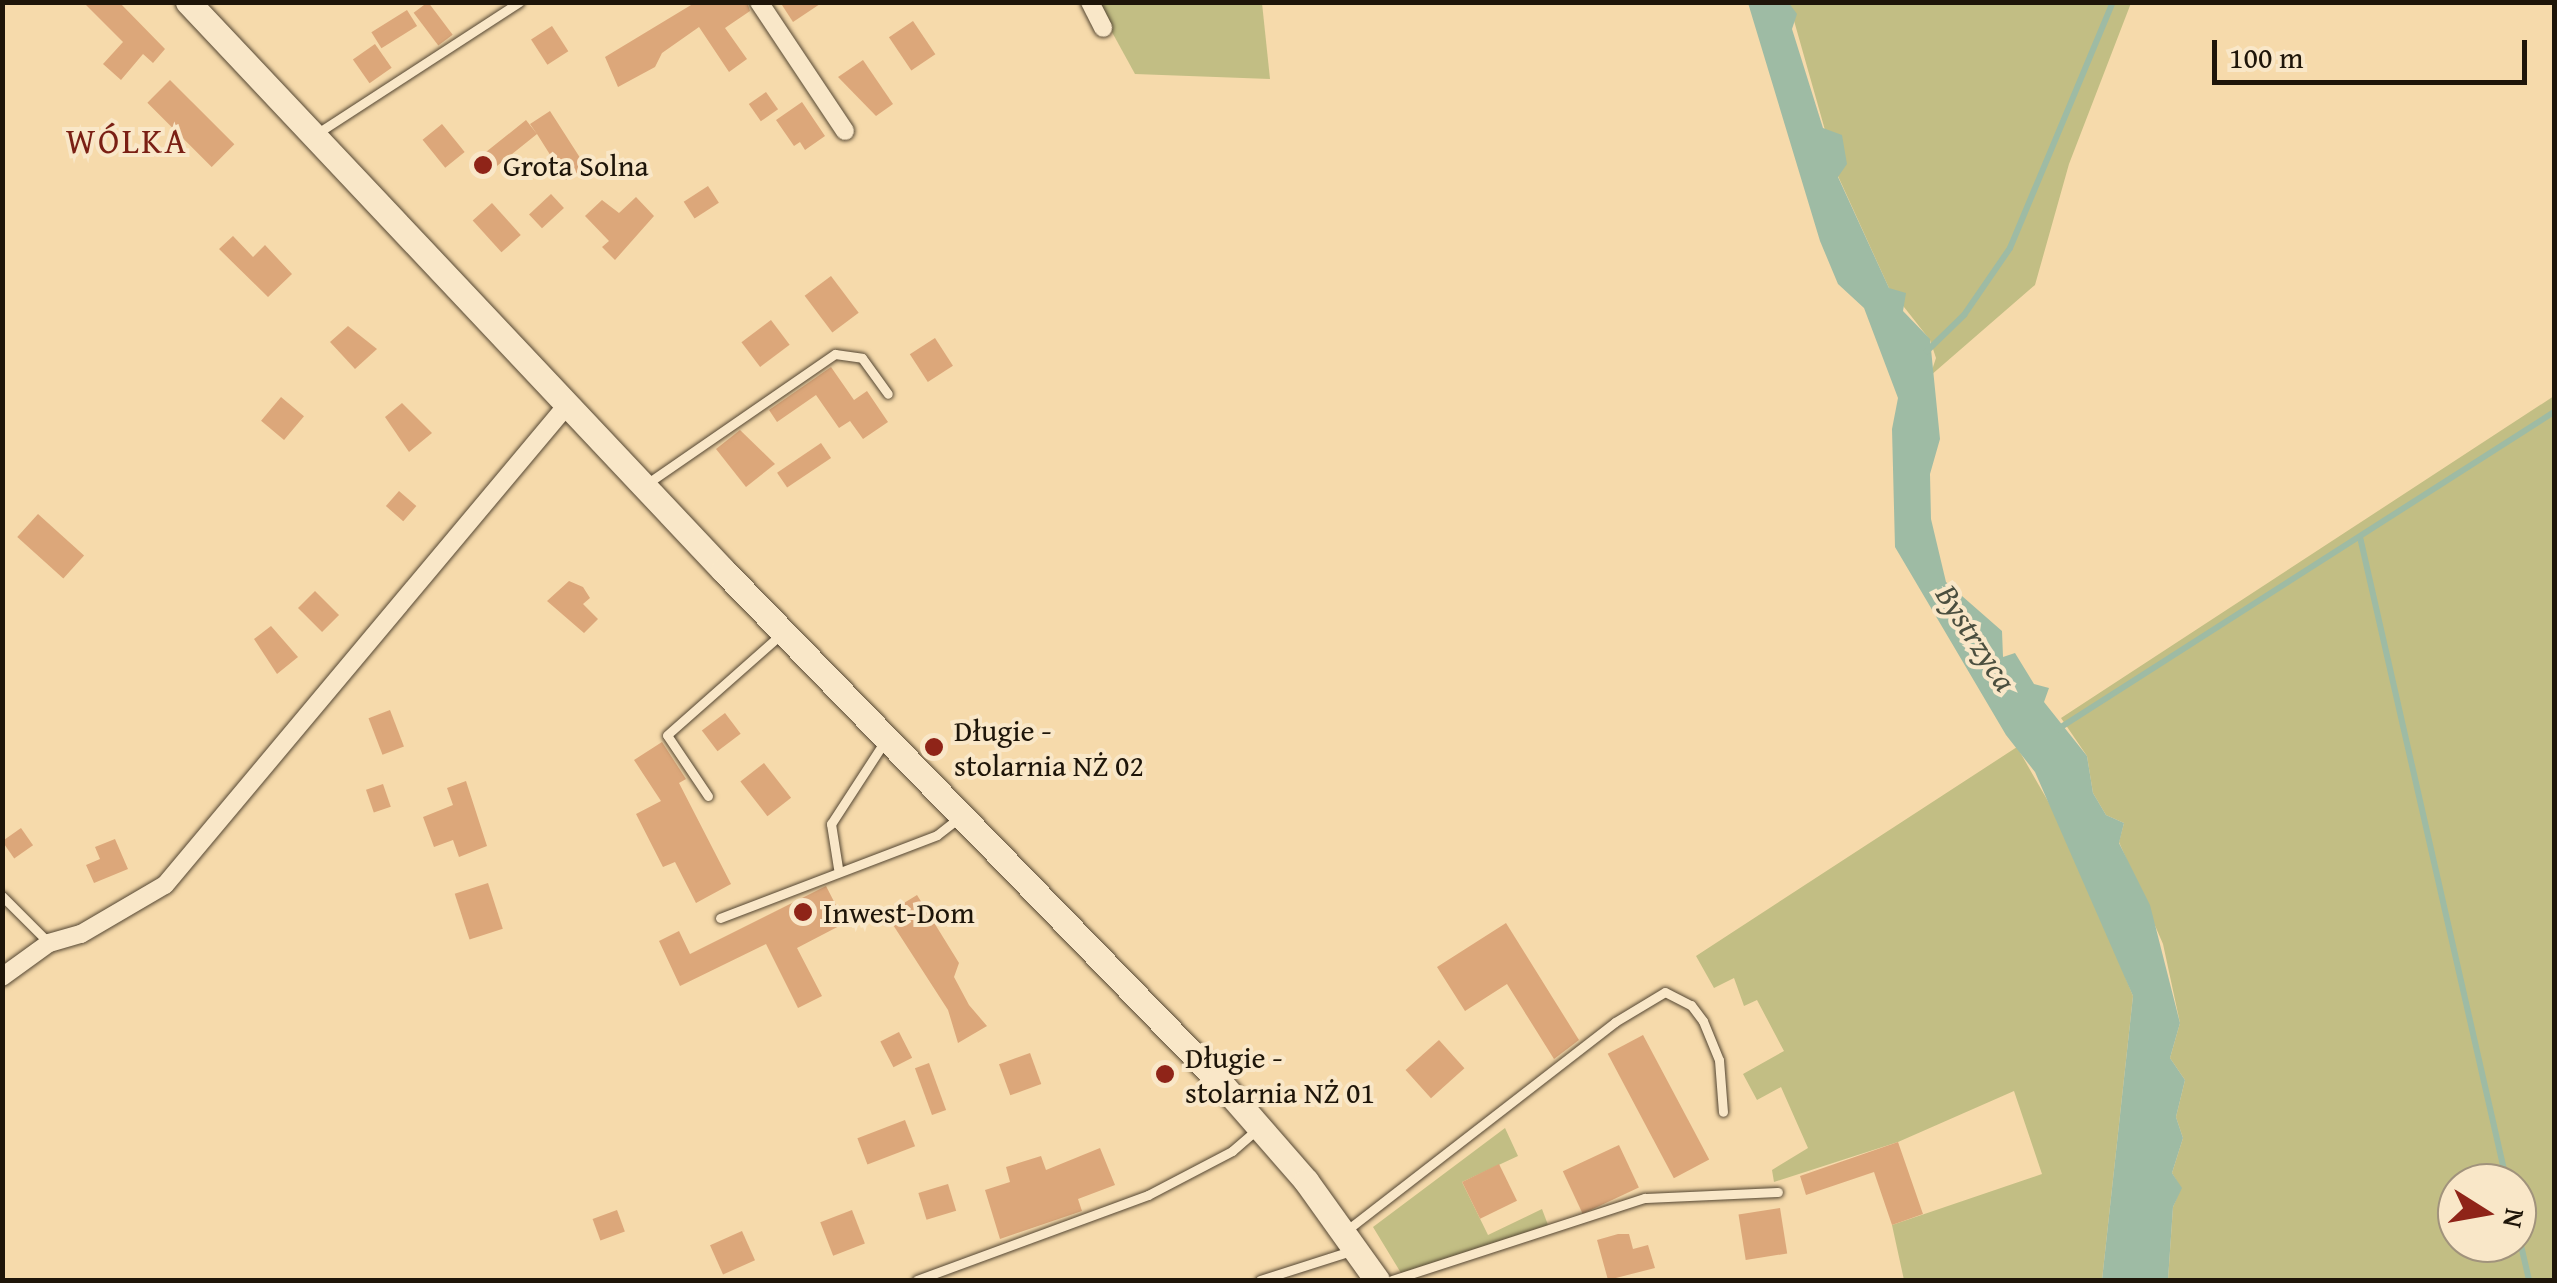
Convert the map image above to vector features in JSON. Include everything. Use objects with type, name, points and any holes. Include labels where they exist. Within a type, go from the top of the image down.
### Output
[{"type":"main road","points":[[188,2],[643,486],[1260,1126],[1377,1280]]},
{"type":"street","points":[[759,2],[845,131]]},
{"type":"street","points":[[1090,2],[1103,28]]},
{"type":"street","points":[[2,977],[50,942],[81,934],[165,885],[567,406]]},
{"type":"lane","points":[[313,135],[519,2]]},
{"type":"lane","points":[[643,486],[835,354],[862,358],[888,394]]},
{"type":"lane","points":[[708,796],[668,735],[784,632]]},
{"type":"lane","points":[[838,868],[830,824],[886,739]]},
{"type":"lane","points":[[720,918],[838,868],[936,834],[962,816]]},
{"type":"lane","points":[[2,896],[50,942]]},
{"type":"lane","points":[[1260,1280],[1350,1240],[1615,1022],[1664,992],[1691,1005],[1703,1021],[1718,1060],[1723,1112]]},
{"type":"lane","points":[[917,1280],[1148,1196],[1232,1152],[1260,1126]]},
{"type":"lane","points":[[1392,1280],[1645,1198],[1778,1192]]},
{"type":"shaded area","points":[[1096,3],[1262,3],[1270,79],[1135,74]]},
{"type":"shaded area","points":[[1789,3],[2131,3],[2069,164],[2035,285],[1930,376],[1936,358],[1930,340],[1889,288],[1838,176]]},
{"type":"shaded area","points":[[2554,396],[2554,1280],[2168,1280],[2173,1207],[2181,1188],[2172,1173],[2183,1138],[2176,1117],[2185,1080],[2170,1058],[2180,1023],[2163,944],[2119,842],[2124,823],[2106,815],[2093,793],[2087,756],[2061,718]]},
{"type":"shaded area","points":[[2017,747],[2068,836],[2133,996],[2102,1280],[1904,1280],[1892,1225],[2042,1174],[2014,1091],[1898,1142],[1774,1182],[1772,1170],[1808,1148],[1781,1087],[1757,1100],[1743,1074],[1784,1051],[1757,1000],[1744,1006],[1734,978],[1714,988],[1696,956]]},
{"type":"shaded area","points":[[1505,1128],[1518,1156],[1462,1182],[1488,1235],[1542,1209],[1548,1225],[1401,1273],[1373,1227]]},
{"type":"water","name":"Bystrzyca","points":[[1748,3],[1789,3],[1797,14],[1792,29],[1823,128],[1842,135],[1847,164],[1838,177],[1889,288],[1906,293],[1903,311],[1930,339],[1940,439],[1930,474],[1931,519],[1946,582],[2002,631],[2003,657],[2015,653],[2034,684],[2049,688],[2044,702],[2087,756],[2093,793],[2106,815],[2124,823],[2119,843],[2150,905],[2180,1023],[2170,1058],[2185,1080],[2176,1117],[2183,1138],[2172,1173],[2182,1188],[2173,1207],[2168,1280],[2102,1280],[2133,996],[2035,772],[2006,735],[1895,547],[1892,429],[1898,398],[1864,308],[1838,284],[1820,241]]},
{"type":"building","points":[[83,2],[119,2],[165,49],[153,63],[143,54],[121,80],[103,64],[123,42]]},
{"type":"building","points":[[428,2],[453,35],[438,46],[414,13]]},
{"type":"building","points":[[696,2],[747,2],[750,11],[725,28],[747,59],[729,72],[699,27],[662,53],[655,67],[618,87],[605,57]]},
{"type":"building","points":[[780,2],[823,2],[793,22]]},
{"type":"building","points":[[407,10],[417,26],[381,48],[371,32]]},
{"type":"building","points":[[913,21],[935,54],[911,70],[889,37]]},
{"type":"building","points":[[552,26],[568,51],[547,65],[531,40]]},
{"type":"building","points":[[375,44],[392,68],[370,83],[353,59]]},
{"type":"building","points":[[863,60],[893,104],[876,116],[838,77]]},
{"type":"building","points":[[170,80],[234,144],[212,167],[147,103]]},
{"type":"building","points":[[766,92],[778,109],[761,121],[749,104]]},
{"type":"building","points":[[802,102],[825,136],[805,150],[800,142],[794,146],[776,120]]},
{"type":"building","points":[[550,111],[586,167],[566,180],[530,124]]},
{"type":"building","points":[[526,120],[537,134],[487,174],[476,160]]},
{"type":"building","points":[[442,124],[465,152],[445,168],[423,140]]},
{"type":"building","points":[[708,186],[719,203],[695,219],[684,202]]},
{"type":"building","points":[[551,194],[564,208],[542,228],[529,214]]},
{"type":"building","points":[[636,197],[654,216],[615,260],[602,247],[609,241],[585,216],[602,200],[619,213]]},
{"type":"building","points":[[492,203],[521,235],[501,252],[473,220]]},
{"type":"building","points":[[233,236],[253,257],[265,245],[292,274],[268,297],[219,249]]},
{"type":"building","points":[[831,276],[859,313],[832,333],[805,296]]},
{"type":"building","points":[[771,320],[790,345],[760,367],[741,342]]},
{"type":"building","points":[[348,326],[377,349],[355,369],[330,342]]},
{"type":"building","points":[[935,338],[953,366],[928,382],[910,354]]},
{"type":"building","points":[[831,367],[854,400],[867,391],[888,422],[863,439],[850,421],[839,428],[816,395],[777,422],[769,410]]},
{"type":"building","points":[[281,397],[304,416],[284,440],[261,421]]},
{"type":"building","points":[[402,403],[432,433],[409,452],[385,417]]},
{"type":"building","points":[[740,430],[775,464],[746,487],[716,449]]},
{"type":"building","points":[[821,443],[831,458],[787,488],[777,473]]},
{"type":"building","points":[[399,491],[416,506],[403,521],[386,506]]},
{"type":"building","points":[[38,514],[84,555],[63,579],[17,537]]},
{"type":"building","points":[[569,581],[583,587],[590,598],[583,604],[598,619],[584,633],[547,601]]},
{"type":"building","points":[[315,591],[339,615],[322,632],[298,608]]},
{"type":"building","points":[[271,626],[298,657],[277,674],[254,639]]},
{"type":"building","points":[[390,710],[404,746],[383,755],[369,718]]},
{"type":"building","points":[[725,713],[741,734],[717,751],[702,730]]},
{"type":"building","points":[[662,742],[686,779],[679,783],[731,884],[696,903],[675,862],[663,867],[636,814],[661,801],[634,760]]},
{"type":"building","points":[[764,763],[791,798],[767,816],[740,781]]},
{"type":"building","points":[[466,781],[487,846],[459,857],[453,840],[434,847],[423,817],[453,805],[447,788]]},
{"type":"building","points":[[383,784],[391,807],[374,813],[366,790]]},
{"type":"building","points":[[21,828],[33,845],[14,858],[2,841]]},
{"type":"building","points":[[115,839],[128,869],[94,883],[86,865],[100,859],[95,847]]},
{"type":"building","points":[[488,883],[503,929],[470,939],[455,894]]},
{"type":"building","points":[[826,886],[845,923],[797,948],[822,996],[798,1008],[766,944],[680,986],[659,941],[679,931],[690,954]]},
{"type":"building","points":[[917,895],[959,963],[954,977],[969,1005],[987,1026],[958,1043],[948,1010],[886,914]]},
{"type":"building","points":[[1506,923],[1579,1040],[1554,1059],[1507,984],[1465,1011],[1437,967]]},
{"type":"building","points":[[899,1032],[912,1058],[893,1067],[880,1042]]},
{"type":"building","points":[[1643,1035],[1709,1159],[1674,1178],[1608,1054]]},
{"type":"building","points":[[1439,1040],[1464,1068],[1431,1098],[1406,1070]]},
{"type":"building","points":[[1030,1053],[1041,1084],[1010,1095],[999,1064]]},
{"type":"building","points":[[929,1063],[946,1110],[932,1115],[915,1068]]},
{"type":"building","points":[[905,1120],[915,1146],[867,1164],[857,1138]]},
{"type":"building","points":[[1898,1142],[1923,1214],[1892,1225],[1874,1172],[1806,1195],[1800,1176]]},
{"type":"building","points":[[1619,1145],[1639,1188],[1583,1214],[1563,1171]]},
{"type":"building","points":[[1100,1148],[1115,1185],[1078,1199],[1082,1211],[1000,1239],[985,1190],[1010,1182],[1006,1167],[1041,1156],[1046,1170]]},
{"type":"building","points":[[1499,1164],[1517,1201],[1480,1219],[1462,1182]]},
{"type":"building","points":[[948,1184],[956,1211],[927,1220],[918,1193]]},
{"type":"building","points":[[1780,1208],[1787,1253],[1746,1260],[1739,1215]]},
{"type":"building","points":[[617,1210],[625,1232],[600,1241],[593,1219]]},
{"type":"building","points":[[852,1210],[865,1244],[833,1256],[820,1222]]},
{"type":"building","points":[[742,1231],[755,1260],[723,1274],[710,1245]]},
{"type":"building","points":[[1629,1234],[1633,1249],[1648,1245],[1655,1268],[1608,1280],[1597,1240]]},
{"type":"waterway","points":[[1927,351],[1964,315],[2010,248],[2113,2]]},
{"type":"waterway","points":[[2058,729],[2554,412]]},
{"type":"waterway","points":[[2360,537],[2502,1163]]},
{"type":"waterway","points":[[2525,1263],[2529,1280]]},
{"type":"place","name":"Grota Solna","points":[[483,165]]},
{"type":"place","name":"Długie - stolarnia NŻ 02","points":[[934,747]]},
{"type":"place","name":"Inwest-Dom","points":[[803,912]]},
{"type":"place","name":"Długie - stolarnia NŻ 01","points":[[1165,1074]]},
{"type":"district","name":"WÓLKA","points":[[127,141]]}]
